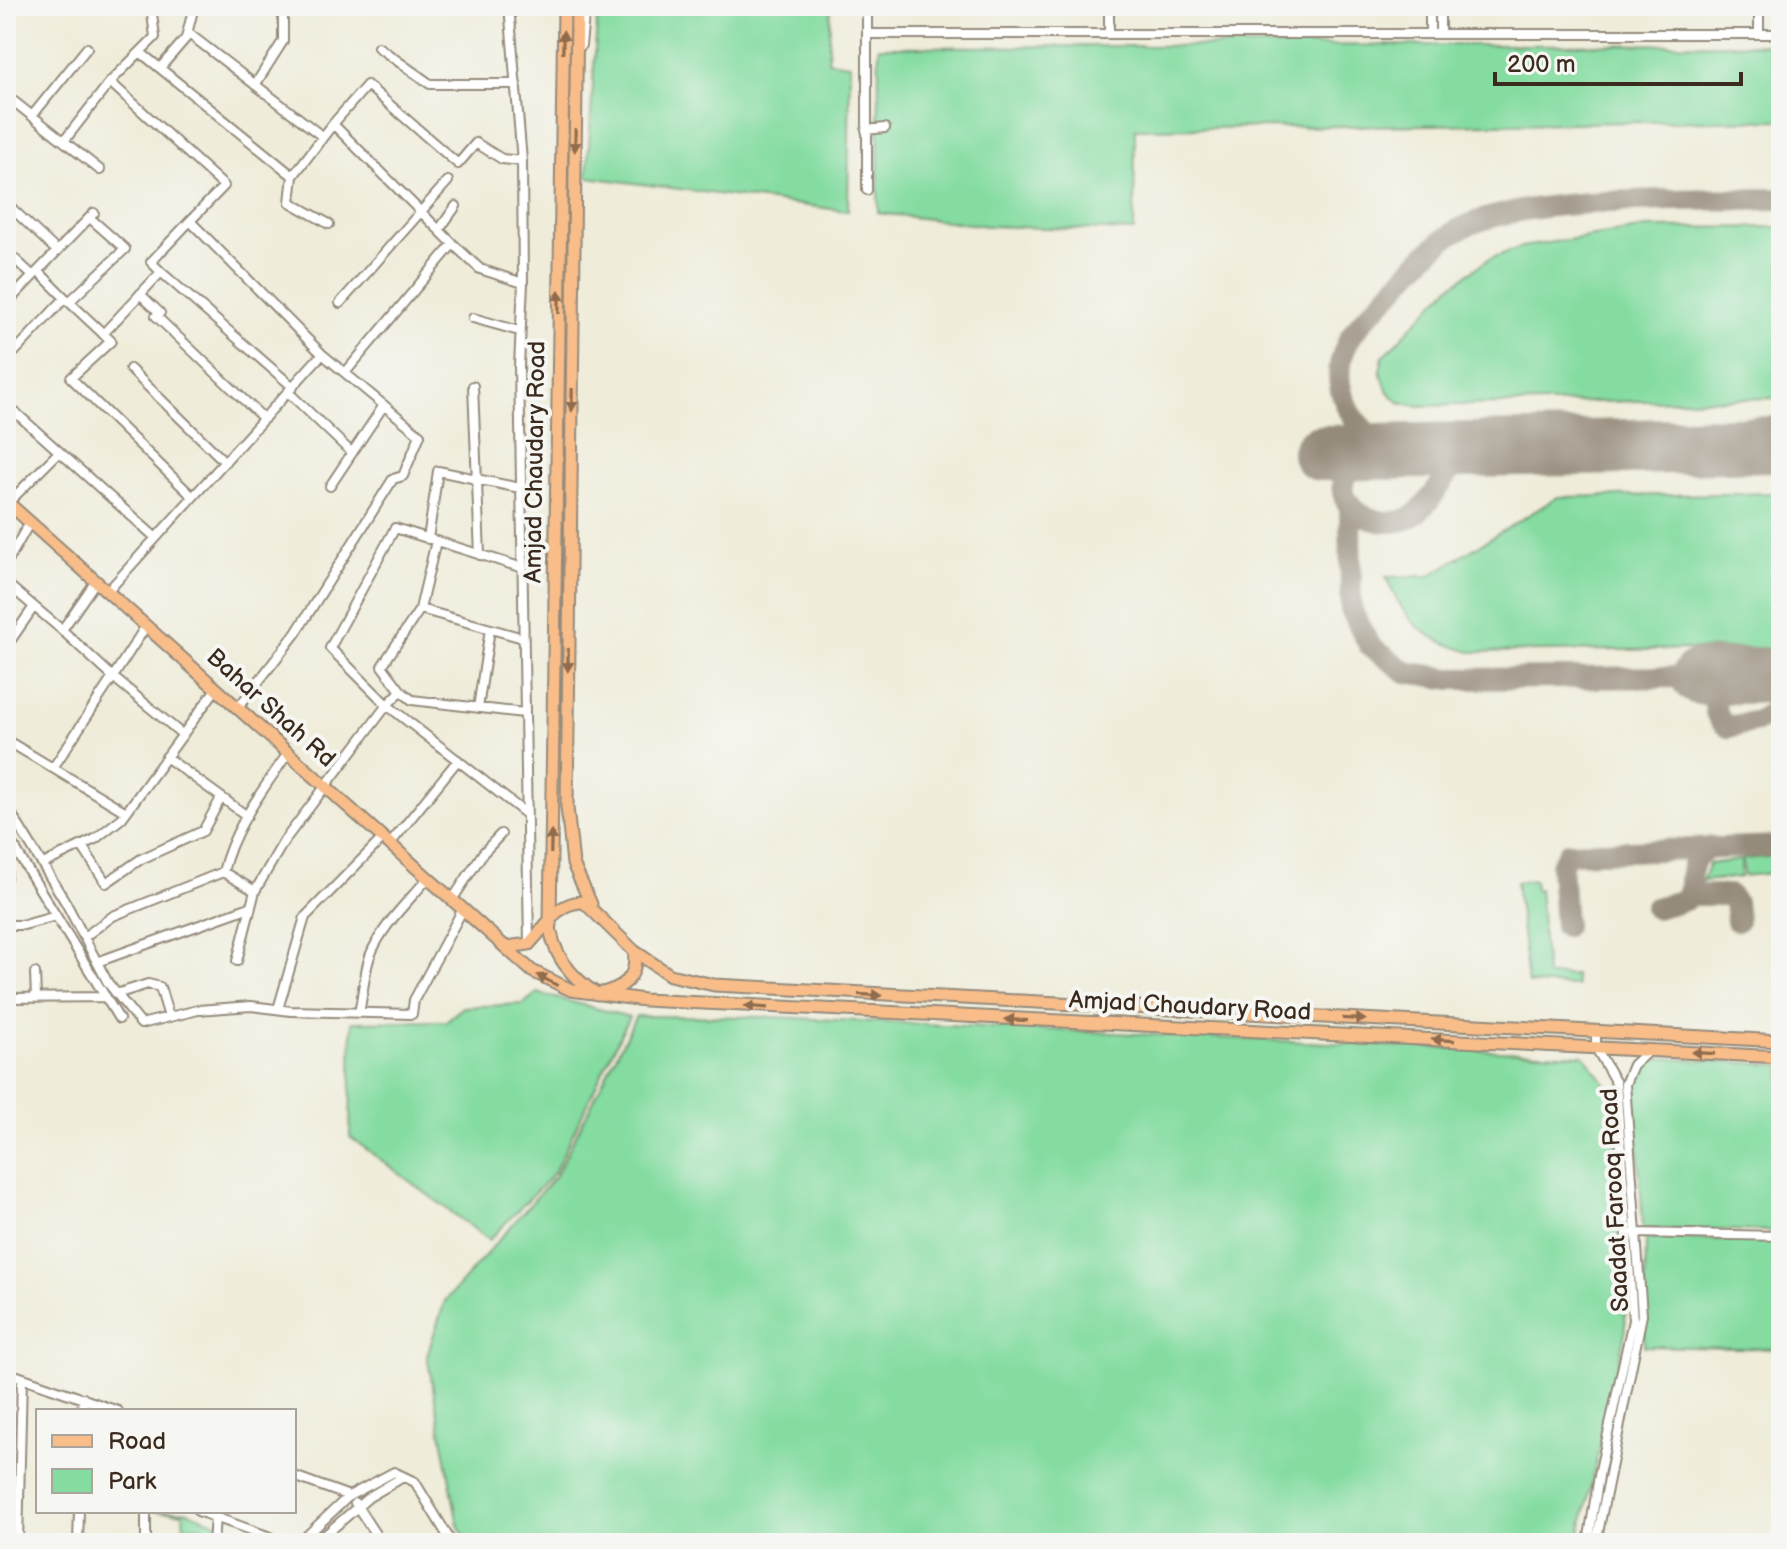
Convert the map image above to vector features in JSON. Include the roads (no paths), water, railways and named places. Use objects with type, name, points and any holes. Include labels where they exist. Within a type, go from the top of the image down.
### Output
[{"type":"main road","name":"Amjad Chaudary Road","points":[[550,920],[564,6]]},
{"type":"main road","name":"Amjad Chaudary Road","points":[[577,6],[567,807],[573,864],[591,904]]},
{"type":"main road","name":"Bahar Shah Rd","points":[[7,502],[506,947]]},
{"type":"main road","points":[[506,947],[529,944],[550,920],[570,903],[591,904],[634,951],[635,967],[630,980],[620,988],[597,994],[576,978],[562,961],[552,938],[550,920]]},
{"type":"main road","name":"Amjad Chaudary Road","points":[[506,947],[545,979],[571,990],[644,1000],[1781,1057]]},
{"type":"main road","name":"Amjad Chaudary Road","points":[[634,951],[670,975],[714,985],[1781,1041]]},
{"type":"street","points":[[64,141],[110,82],[155,37],[151,6]]},
{"type":"street","points":[[160,68],[188,33],[194,6]]},
{"type":"street","points":[[255,85],[283,41],[283,6]]},
{"type":"street","points":[[509,6],[522,161],[520,488],[529,944]]},
{"type":"street","points":[[575,105],[585,6]]},
{"type":"street","points":[[867,6],[867,190]]},
{"type":"street","points":[[1109,6],[1109,34]]},
{"type":"street","points":[[1430,6],[1435,34]]},
{"type":"street","points":[[1435,34],[1440,6]]},
{"type":"street","points":[[1759,6],[1759,34]]},
{"type":"street","points":[[188,33],[323,137]]},
{"type":"street","points":[[867,34],[1781,34]]},
{"type":"street","points":[[378,47],[430,84],[516,84]]},
{"type":"street","points":[[32,116],[87,48]]},
{"type":"street","points":[[140,52],[293,176]]},
{"type":"street","points":[[110,82],[224,186],[151,262],[291,389],[352,453]]},
{"type":"street","points":[[329,224],[290,202],[293,176],[367,85],[458,164],[476,143],[502,159],[522,161]]},
{"type":"street","points":[[6,96],[100,170]]},
{"type":"street","points":[[333,124],[453,244],[490,274],[523,283]]},
{"type":"street","points":[[866,130],[885,128]]},
{"type":"street","points":[[340,303],[448,181]]},
{"type":"street","points":[[6,203],[57,251]]},
{"type":"street","points":[[439,230],[456,206]]},
{"type":"street","points":[[6,304],[92,216],[125,249],[67,300],[6,361]]},
{"type":"street","points":[[190,221],[322,354],[420,435],[403,476],[393,479],[296,633],[238,708]]},
{"type":"street","points":[[345,373],[453,244]]},
{"type":"street","points":[[6,251],[36,273],[111,341],[71,378],[193,497]]},
{"type":"street","points":[[103,334],[161,272]]},
{"type":"street","points":[[140,294],[160,313],[156,316],[264,419]]},
{"type":"street","points":[[473,318],[519,331]]},
{"type":"street","points":[[108,591],[322,354]]},
{"type":"street","points":[[130,369],[225,462]]},
{"type":"street","points":[[473,386],[480,555]]},
{"type":"street","points":[[6,404],[156,538]]},
{"type":"street","points":[[330,486],[384,405]]},
{"type":"street","points":[[7,502],[59,452]]},
{"type":"street","points":[[520,488],[438,471],[432,540],[420,609],[382,666],[412,700],[524,713]]},
{"type":"street","points":[[6,564],[30,522]]},
{"type":"street","points":[[523,568],[395,528],[331,642],[334,654],[387,705],[525,813]]},
{"type":"street","points":[[62,630],[96,581]]},
{"type":"street","points":[[6,583],[183,735]]},
{"type":"street","points":[[6,647],[33,608]]},
{"type":"street","points":[[420,609],[523,638]]},
{"type":"street","points":[[53,768],[146,626]]},
{"type":"street","points":[[478,708],[490,629]]},
{"type":"street","points":[[43,864],[113,827],[216,689]]},
{"type":"street","points":[[237,961],[255,891],[284,841],[324,785],[401,691]]},
{"type":"street","points":[[6,740],[126,812]]},
{"type":"street","points":[[84,937],[113,916],[223,872],[247,816],[288,753]]},
{"type":"street","points":[[166,757],[247,816]]},
{"type":"street","points":[[278,1009],[305,917],[387,841],[458,760]]},
{"type":"street","points":[[82,846],[106,883],[141,859],[203,831],[221,798]]},
{"type":"street","points":[[6,805],[116,994],[141,1024],[230,1007],[412,1014],[414,1000],[463,909]]},
{"type":"street","points":[[6,834],[119,1019]]},
{"type":"street","points":[[452,900],[483,853],[501,834]]},
{"type":"street","points":[[6,878],[7,860],[16,849]]},
{"type":"street","points":[[223,872],[255,891]]},
{"type":"street","points":[[359,1013],[369,958],[377,942],[385,927],[428,878]]},
{"type":"street","points":[[97,962],[250,907]]},
{"type":"street","points":[[6,925],[24,925],[56,916]]},
{"type":"street","points":[[35,973],[36,997]]},
{"type":"street","points":[[116,994],[154,984],[160,987],[169,1017]]},
{"type":"street","points":[[6,998],[106,997]]},
{"type":"street","points":[[1596,1032],[1596,1048]]},
{"type":"street","name":"Saadat Farooq Road","points":[[1596,1048],[1611,1070],[1617,1095],[1641,1326],[1596,1543]]},
{"type":"street","name":"Saadat Farooq Road","points":[[1588,1543],[1600,1470],[1631,1336],[1632,1233],[1625,1084],[1633,1065],[1648,1050]]},
{"type":"street","points":[[1632,1233],[1781,1236]]},
{"type":"street","points":[[6,1372],[113,1409]]},
{"type":"street","points":[[18,1543],[22,1378]]},
{"type":"street","points":[[82,1409],[83,1398]]},
{"type":"street","points":[[299,1543],[349,1496],[394,1472],[415,1482],[452,1543]]},
{"type":"street","points":[[296,1477],[349,1496],[381,1543]]},
{"type":"street","points":[[316,1543],[357,1506],[403,1477]]},
{"type":"street","points":[[6,1501],[19,1501]]},
{"type":"street","points":[[78,1543],[79,1513]]},
{"type":"street","points":[[146,1513],[146,1543]]},
{"type":"street","points":[[204,1513],[287,1543]]},
{"type":"street","points":[[213,1543],[215,1517]]}]
